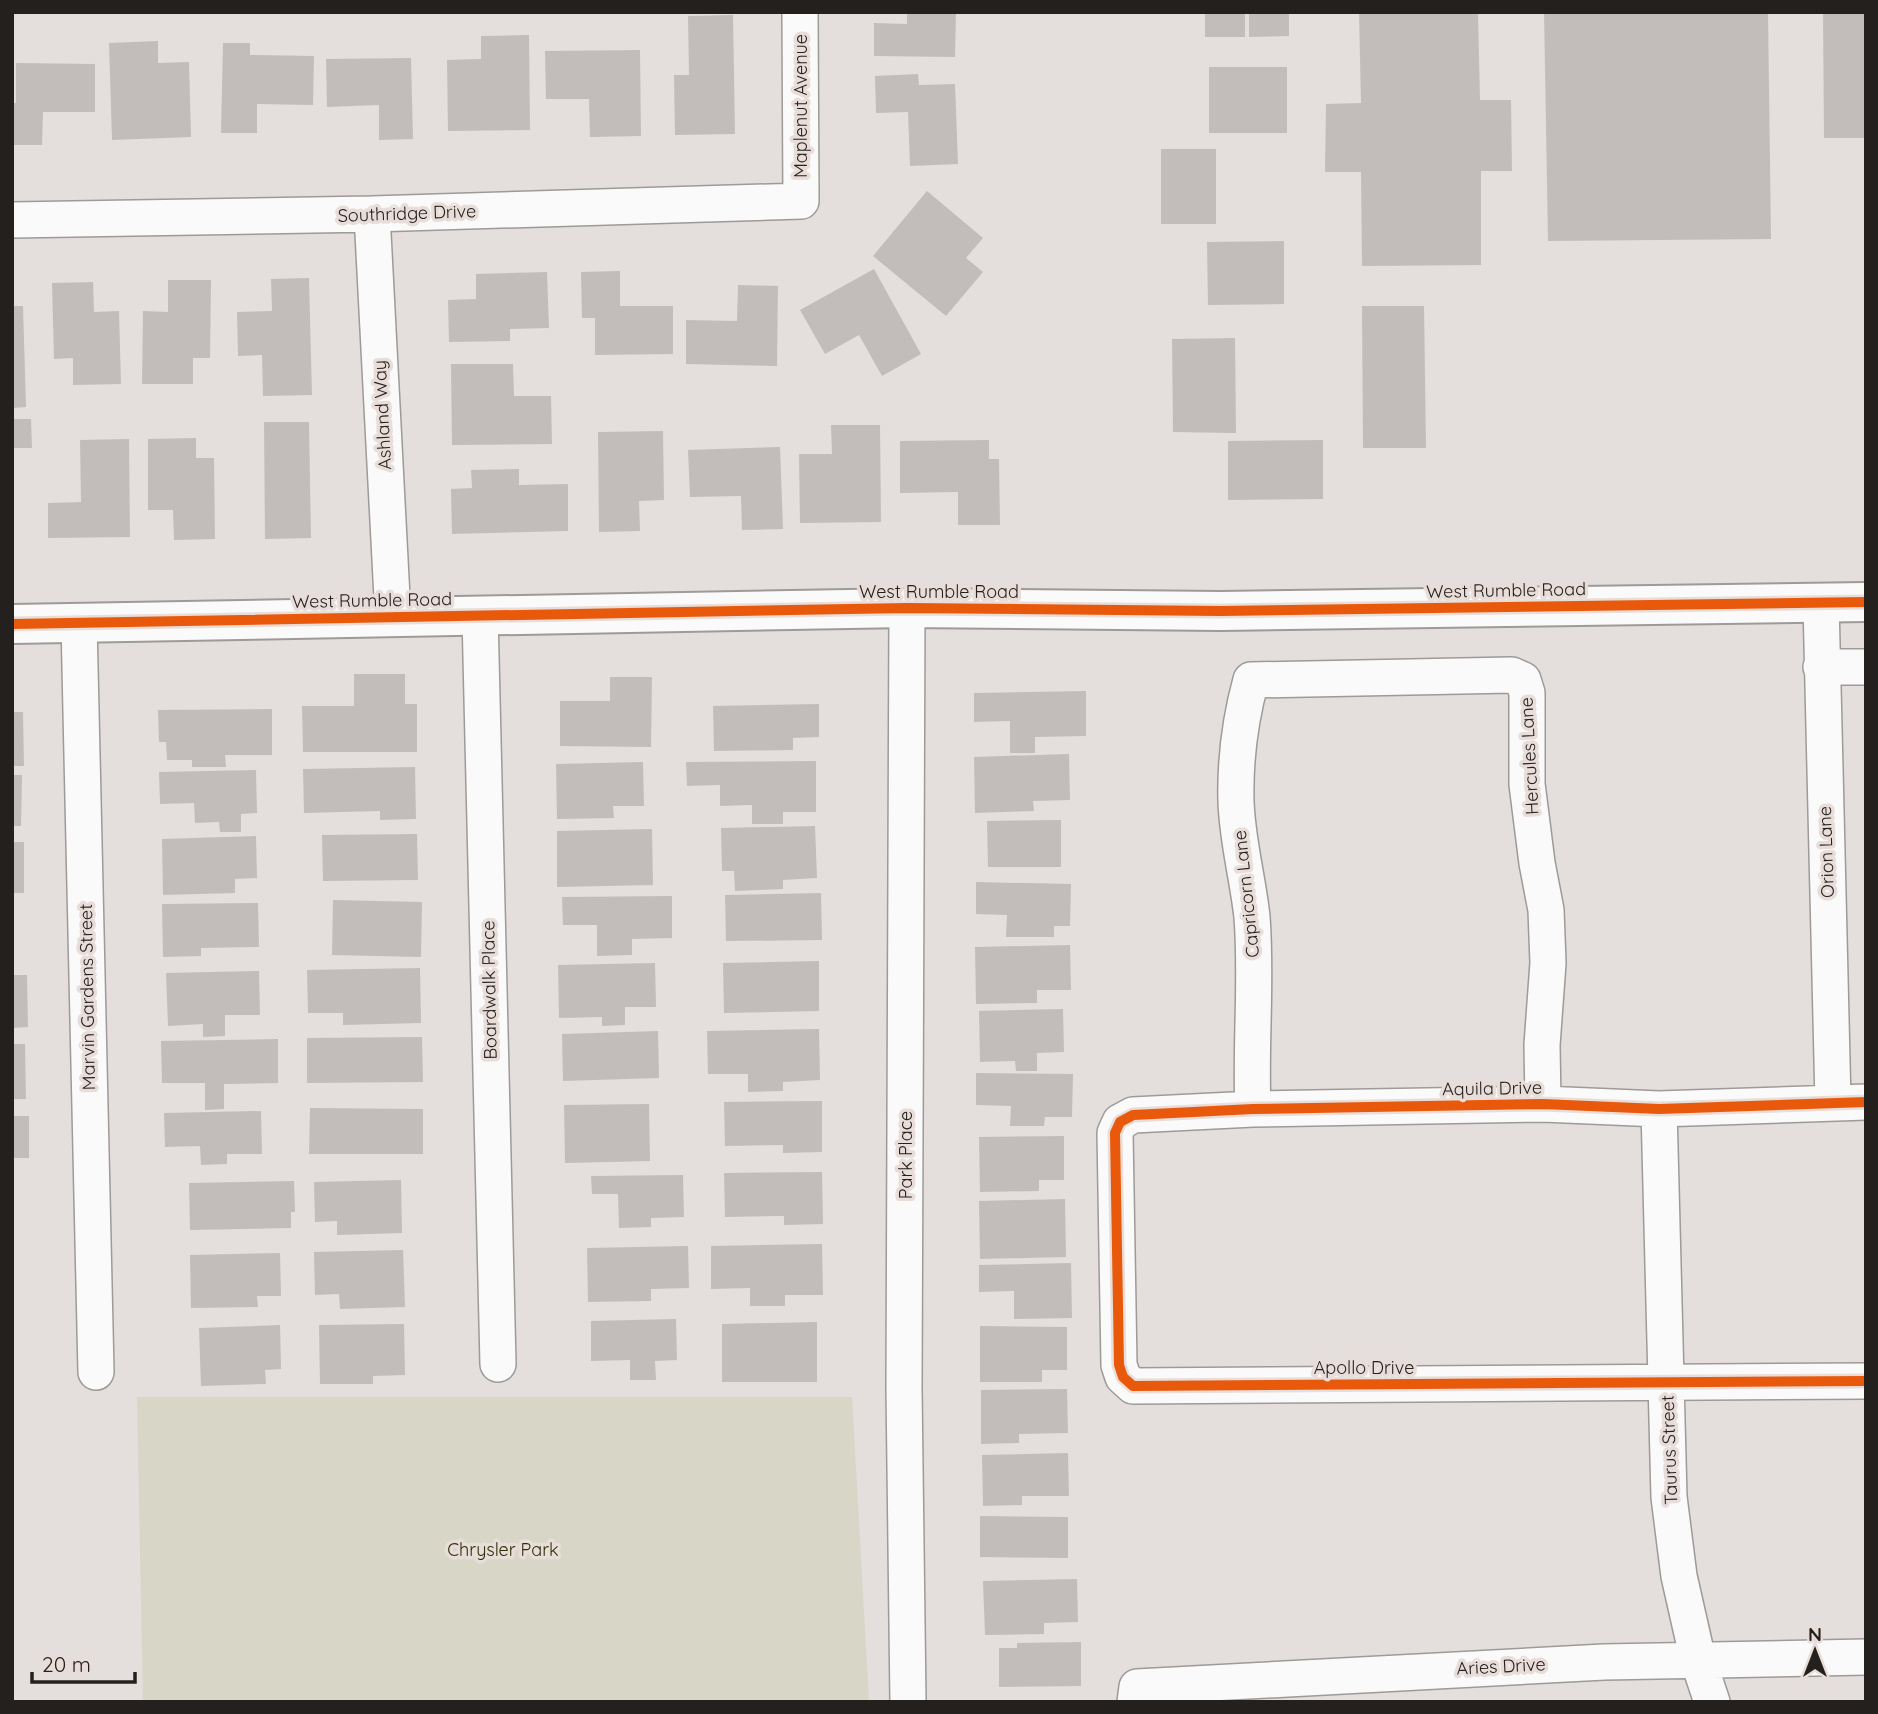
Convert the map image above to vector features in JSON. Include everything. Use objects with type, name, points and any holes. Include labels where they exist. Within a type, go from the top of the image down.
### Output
[{"type":"street","name":"Maplenut Avenue","points":[[800,12],[801,201]]},
{"type":"street","name":"Southridge Drive","points":[[12,219],[372,214],[801,201]]},
{"type":"street","name":"Ashland Way","points":[[372,214],[393,617]]},
{"type":"street","name":"West Rumble Road","points":[[12,624],[907,608],[1235,611],[1866,601]]},
{"type":"street","name":"Orion Lane","points":[[1821,603],[1821,658],[1849,1102]]},
{"type":"street","name":"Park Place","points":[[907,608],[904,1388],[908,1702]]},
{"type":"street","name":"Boardwalk Place","points":[[480,615],[498,1364]]},
{"type":"street","name":"Marvin Gardens Street","points":[[79,623],[96,1372]]},
{"type":"street","points":[[1821,658],[1866,667]]},
{"type":"street","name":"Hercules Lane","points":[[1251,680],[1512,675],[1523,680],[1527,692],[1527,784],[1536,863],[1546,910],[1548,963],[1542,1045],[1543,1104]]},
{"type":"street","name":"Capricorn Lane","points":[[1251,680],[1241,717],[1236,803],[1252,917],[1252,1109]]},
{"type":"street","name":"Aquila Drive","points":[[1120,1122],[1133,1115],[1252,1109],[1543,1104],[1660,1109],[1849,1102]]},
{"type":"street","name":"Taurus Street","points":[[1660,1109],[1669,1497],[1679,1576],[1712,1702]]},
{"type":"street","name":"Apollo Drive","points":[[1120,1122],[1115,1133],[1119,1365],[1123,1377],[1133,1386],[1866,1381]]},
{"type":"street","name":"Aries Drive","points":[[1136,1694],[1457,1668],[1866,1657]]},
{"type":"green space","name":"Chrysler Park","points":[[137,1397],[852,1397],[869,1702],[143,1702]]},
{"type":"building","points":[[907,12],[956,12],[955,57],[874,56],[874,23],[907,24]]},
{"type":"building","points":[[1205,12],[1245,12],[1245,37],[1205,37]]},
{"type":"building","points":[[1249,12],[1289,12],[1289,36],[1249,37]]},
{"type":"building","points":[[1359,12],[1478,12],[1480,100],[1511,100],[1512,171],[1481,171],[1481,265],[1362,266],[1361,172],[1325,172],[1326,104],[1361,103]]},
{"type":"building","points":[[1544,12],[1768,12],[1771,239],[1548,241]]},
{"type":"building","points":[[1823,12],[1866,12],[1866,138],[1824,138]]},
{"type":"building","points":[[733,15],[735,134],[675,135],[674,75],[689,75],[688,16]]},
{"type":"building","points":[[529,35],[530,130],[448,131],[447,60],[481,59],[481,36]]},
{"type":"building","points":[[158,41],[158,63],[189,62],[191,137],[112,140],[109,43]]},
{"type":"building","points":[[223,43],[250,43],[250,55],[314,56],[313,105],[257,104],[257,133],[221,133]]},
{"type":"building","points":[[640,50],[641,136],[590,137],[589,99],[546,99],[545,51]]},
{"type":"building","points":[[411,58],[413,139],[379,140],[379,105],[327,107],[326,59]]},
{"type":"building","points":[[16,63],[95,64],[95,112],[43,112],[42,145],[12,145]]},
{"type":"building","points":[[1209,67],[1287,67],[1287,133],[1209,133]]},
{"type":"building","points":[[918,74],[919,85],[955,84],[958,164],[910,166],[908,112],[876,113],[875,76]]},
{"type":"building","points":[[1161,149],[1216,149],[1216,224],[1161,224]]},
{"type":"building","points":[[927,191],[983,238],[966,258],[983,272],[946,316],[873,256]]},
{"type":"building","points":[[1284,241],[1284,304],[1208,305],[1207,242]]},
{"type":"building","points":[[874,269],[921,354],[882,376],[859,335],[825,354],[800,310]]},
{"type":"building","points":[[620,271],[620,306],[673,306],[673,354],[595,355],[595,318],[582,318],[581,272]]},
{"type":"building","points":[[547,272],[549,328],[510,329],[510,341],[449,342],[448,300],[476,299],[476,274]]},
{"type":"building","points":[[309,278],[312,395],[263,396],[262,355],[238,356],[237,312],[272,311],[271,279]]},
{"type":"building","points":[[168,280],[211,280],[210,358],[193,358],[193,384],[142,384],[143,311],[168,312]]},
{"type":"building","points":[[93,282],[94,312],[119,311],[121,384],[73,385],[73,358],[54,359],[52,283]]},
{"type":"building","points":[[738,285],[778,286],[777,366],[686,364],[686,320],[737,321]]},
{"type":"building","points":[[12,306],[23,306],[26,407],[12,408]]},
{"type":"building","points":[[1362,306],[1424,306],[1426,448],[1363,448]]},
{"type":"building","points":[[1235,338],[1236,433],[1173,432],[1172,339]]},
{"type":"building","points":[[451,364],[513,364],[514,396],[551,396],[552,444],[452,445]]},
{"type":"building","points":[[12,419],[31,419],[32,448],[12,448]]},
{"type":"building","points":[[264,422],[309,422],[311,538],[265,539]]},
{"type":"building","points":[[831,425],[880,425],[881,522],[800,523],[799,454],[832,454]]},
{"type":"building","points":[[663,431],[664,500],[639,501],[640,531],[599,532],[598,432]]},
{"type":"building","points":[[196,438],[196,458],[214,458],[215,539],[174,540],[173,510],[148,510],[148,439]]},
{"type":"building","points":[[129,439],[130,537],[48,538],[48,503],[81,502],[80,440]]},
{"type":"building","points":[[989,440],[989,459],[999,459],[1000,525],[958,525],[958,492],[900,493],[900,441]]},
{"type":"building","points":[[1323,440],[1323,499],[1228,500],[1228,441]]},
{"type":"building","points":[[780,447],[783,529],[742,530],[741,496],[690,497],[688,450]]},
{"type":"building","points":[[519,469],[519,485],[568,484],[568,531],[452,534],[451,489],[472,488],[471,470]]},
{"type":"building","points":[[354,674],[405,674],[405,704],[417,704],[417,752],[303,752],[302,706],[354,706]]},
{"type":"building","points":[[610,677],[652,677],[651,747],[560,746],[560,701],[610,701]]},
{"type":"building","points":[[1086,691],[1086,736],[1035,737],[1035,753],[1010,753],[1010,721],[974,722],[974,693]]},
{"type":"building","points":[[819,704],[819,737],[793,738],[793,750],[714,751],[713,706]]},
{"type":"building","points":[[272,709],[272,755],[225,755],[226,767],[192,767],[192,760],[167,760],[166,742],[159,742],[158,710]]},
{"type":"building","points":[[12,712],[23,712],[24,766],[12,766]]},
{"type":"building","points":[[1069,754],[1070,800],[1033,801],[1034,811],[975,813],[974,757]]},
{"type":"building","points":[[816,761],[816,812],[783,812],[783,824],[752,824],[752,805],[720,806],[720,785],[687,786],[686,762]]},
{"type":"building","points":[[643,762],[644,806],[613,806],[614,818],[557,819],[556,764]]},
{"type":"building","points":[[415,767],[416,819],[380,820],[380,811],[304,813],[303,769]]},
{"type":"building","points":[[256,770],[257,813],[241,814],[241,832],[220,832],[219,822],[195,823],[194,803],[160,804],[159,772]]},
{"type":"building","points":[[12,775],[22,775],[21,826],[12,826]]},
{"type":"building","points":[[1061,820],[1061,867],[988,867],[987,821]]},
{"type":"building","points":[[815,826],[817,878],[783,880],[783,889],[735,891],[734,871],[722,871],[721,828]]},
{"type":"building","points":[[652,829],[653,885],[557,887],[557,831]]},
{"type":"building","points":[[417,834],[418,880],[323,881],[322,835]]},
{"type":"building","points":[[256,836],[257,878],[235,879],[235,893],[163,895],[162,839]]},
{"type":"building","points":[[12,842],[24,842],[24,893],[12,893]]},
{"type":"building","points":[[976,882],[1071,884],[1070,926],[1054,926],[1054,937],[1006,937],[1007,915],[976,914]]},
{"type":"building","points":[[821,893],[822,940],[726,941],[725,895]]},
{"type":"building","points":[[672,896],[672,938],[632,939],[632,955],[597,956],[597,925],[563,925],[562,897]]},
{"type":"building","points":[[333,900],[422,902],[421,957],[332,955]]},
{"type":"building","points":[[258,903],[259,947],[201,948],[201,956],[163,957],[162,904]]},
{"type":"building","points":[[1070,945],[1071,990],[1037,990],[1037,1003],[976,1004],[975,947]]},
{"type":"building","points":[[819,961],[819,1011],[724,1013],[723,963]]},
{"type":"building","points":[[655,963],[656,1007],[625,1007],[625,1025],[602,1026],[602,1017],[559,1018],[558,965]]},
{"type":"building","points":[[420,968],[421,1023],[343,1025],[343,1013],[308,1013],[307,970]]},
{"type":"building","points":[[259,971],[260,1015],[225,1015],[225,1036],[203,1037],[203,1024],[168,1026],[166,973]]},
{"type":"building","points":[[12,975],[27,975],[28,1027],[12,1028]]},
{"type":"building","points":[[1063,1009],[1064,1052],[1037,1053],[1037,1071],[1016,1071],[1015,1061],[980,1062],[979,1011]]},
{"type":"building","points":[[819,1029],[820,1080],[783,1082],[783,1091],[748,1092],[748,1074],[708,1074],[707,1031]]},
{"type":"building","points":[[658,1031],[659,1078],[563,1081],[562,1034]]},
{"type":"building","points":[[422,1037],[423,1082],[307,1083],[307,1038]]},
{"type":"building","points":[[278,1039],[278,1083],[224,1084],[224,1109],[205,1110],[205,1083],[162,1083],[161,1041]]},
{"type":"building","points":[[12,1044],[25,1044],[26,1099],[12,1099]]},
{"type":"building","points":[[976,1073],[1073,1074],[1072,1117],[1045,1117],[1044,1126],[1010,1126],[1011,1106],[976,1105]]},
{"type":"building","points":[[822,1101],[822,1152],[783,1153],[783,1145],[725,1146],[724,1102]]},
{"type":"building","points":[[649,1104],[650,1161],[565,1163],[564,1105]]},
{"type":"building","points":[[310,1108],[423,1109],[423,1154],[309,1154]]},
{"type":"building","points":[[261,1111],[262,1154],[227,1154],[227,1164],[201,1165],[200,1146],[165,1147],[164,1113]]},
{"type":"building","points":[[12,1116],[29,1116],[29,1158],[12,1158]]},
{"type":"building","points":[[1064,1136],[1064,1180],[1039,1180],[1039,1191],[980,1192],[979,1137]]},
{"type":"building","points":[[822,1172],[823,1224],[784,1225],[784,1216],[725,1217],[724,1173]]},
{"type":"building","points":[[683,1175],[684,1217],[651,1218],[651,1227],[619,1228],[618,1194],[592,1194],[591,1176]]},
{"type":"building","points":[[401,1180],[402,1233],[337,1235],[337,1221],[315,1222],[314,1182]]},
{"type":"building","points":[[294,1181],[295,1212],[291,1212],[291,1228],[190,1230],[189,1183]]},
{"type":"building","points":[[1065,1199],[1066,1257],[980,1259],[979,1201]]},
{"type":"building","points":[[822,1244],[823,1295],[785,1295],[785,1306],[750,1306],[750,1288],[711,1289],[711,1246]]},
{"type":"building","points":[[688,1246],[689,1288],[651,1289],[651,1301],[588,1302],[587,1248]]},
{"type":"building","points":[[403,1250],[405,1307],[340,1309],[339,1294],[315,1295],[314,1252]]},
{"type":"building","points":[[280,1253],[281,1296],[257,1296],[258,1307],[191,1308],[190,1255]]},
{"type":"building","points":[[1071,1263],[1072,1318],[1014,1319],[1014,1291],[979,1292],[979,1265]]},
{"type":"building","points":[[676,1319],[677,1360],[655,1361],[656,1380],[630,1380],[630,1360],[591,1361],[591,1321]]},
{"type":"building","points":[[817,1322],[817,1382],[722,1382],[722,1324]]},
{"type":"building","points":[[404,1324],[405,1375],[373,1376],[373,1384],[320,1384],[319,1325]]},
{"type":"building","points":[[280,1325],[281,1369],[265,1370],[266,1384],[201,1386],[199,1328]]},
{"type":"building","points":[[980,1326],[1067,1327],[1067,1370],[1042,1370],[1042,1382],[980,1382]]},
{"type":"building","points":[[1067,1389],[1068,1433],[1019,1434],[1019,1443],[981,1444],[981,1390]]},
{"type":"building","points":[[1068,1453],[1069,1496],[1022,1496],[1022,1505],[983,1506],[982,1455]]},
{"type":"building","points":[[980,1516],[1068,1517],[1068,1558],[980,1557]]},
{"type":"building","points":[[1077,1579],[1078,1622],[1044,1623],[1044,1634],[985,1635],[983,1581]]},
{"type":"building","points":[[1081,1642],[1081,1686],[999,1687],[999,1648],[1017,1648],[1017,1643]]},
{"type":"cycle path","points":[[12,624],[907,608],[1221,611],[1866,602]]},
{"type":"cycle path","points":[[1866,1102],[1659,1109],[1543,1104],[1253,1109],[1133,1115],[1120,1122],[1115,1133],[1119,1365],[1123,1377],[1133,1386],[1866,1381]]}]
